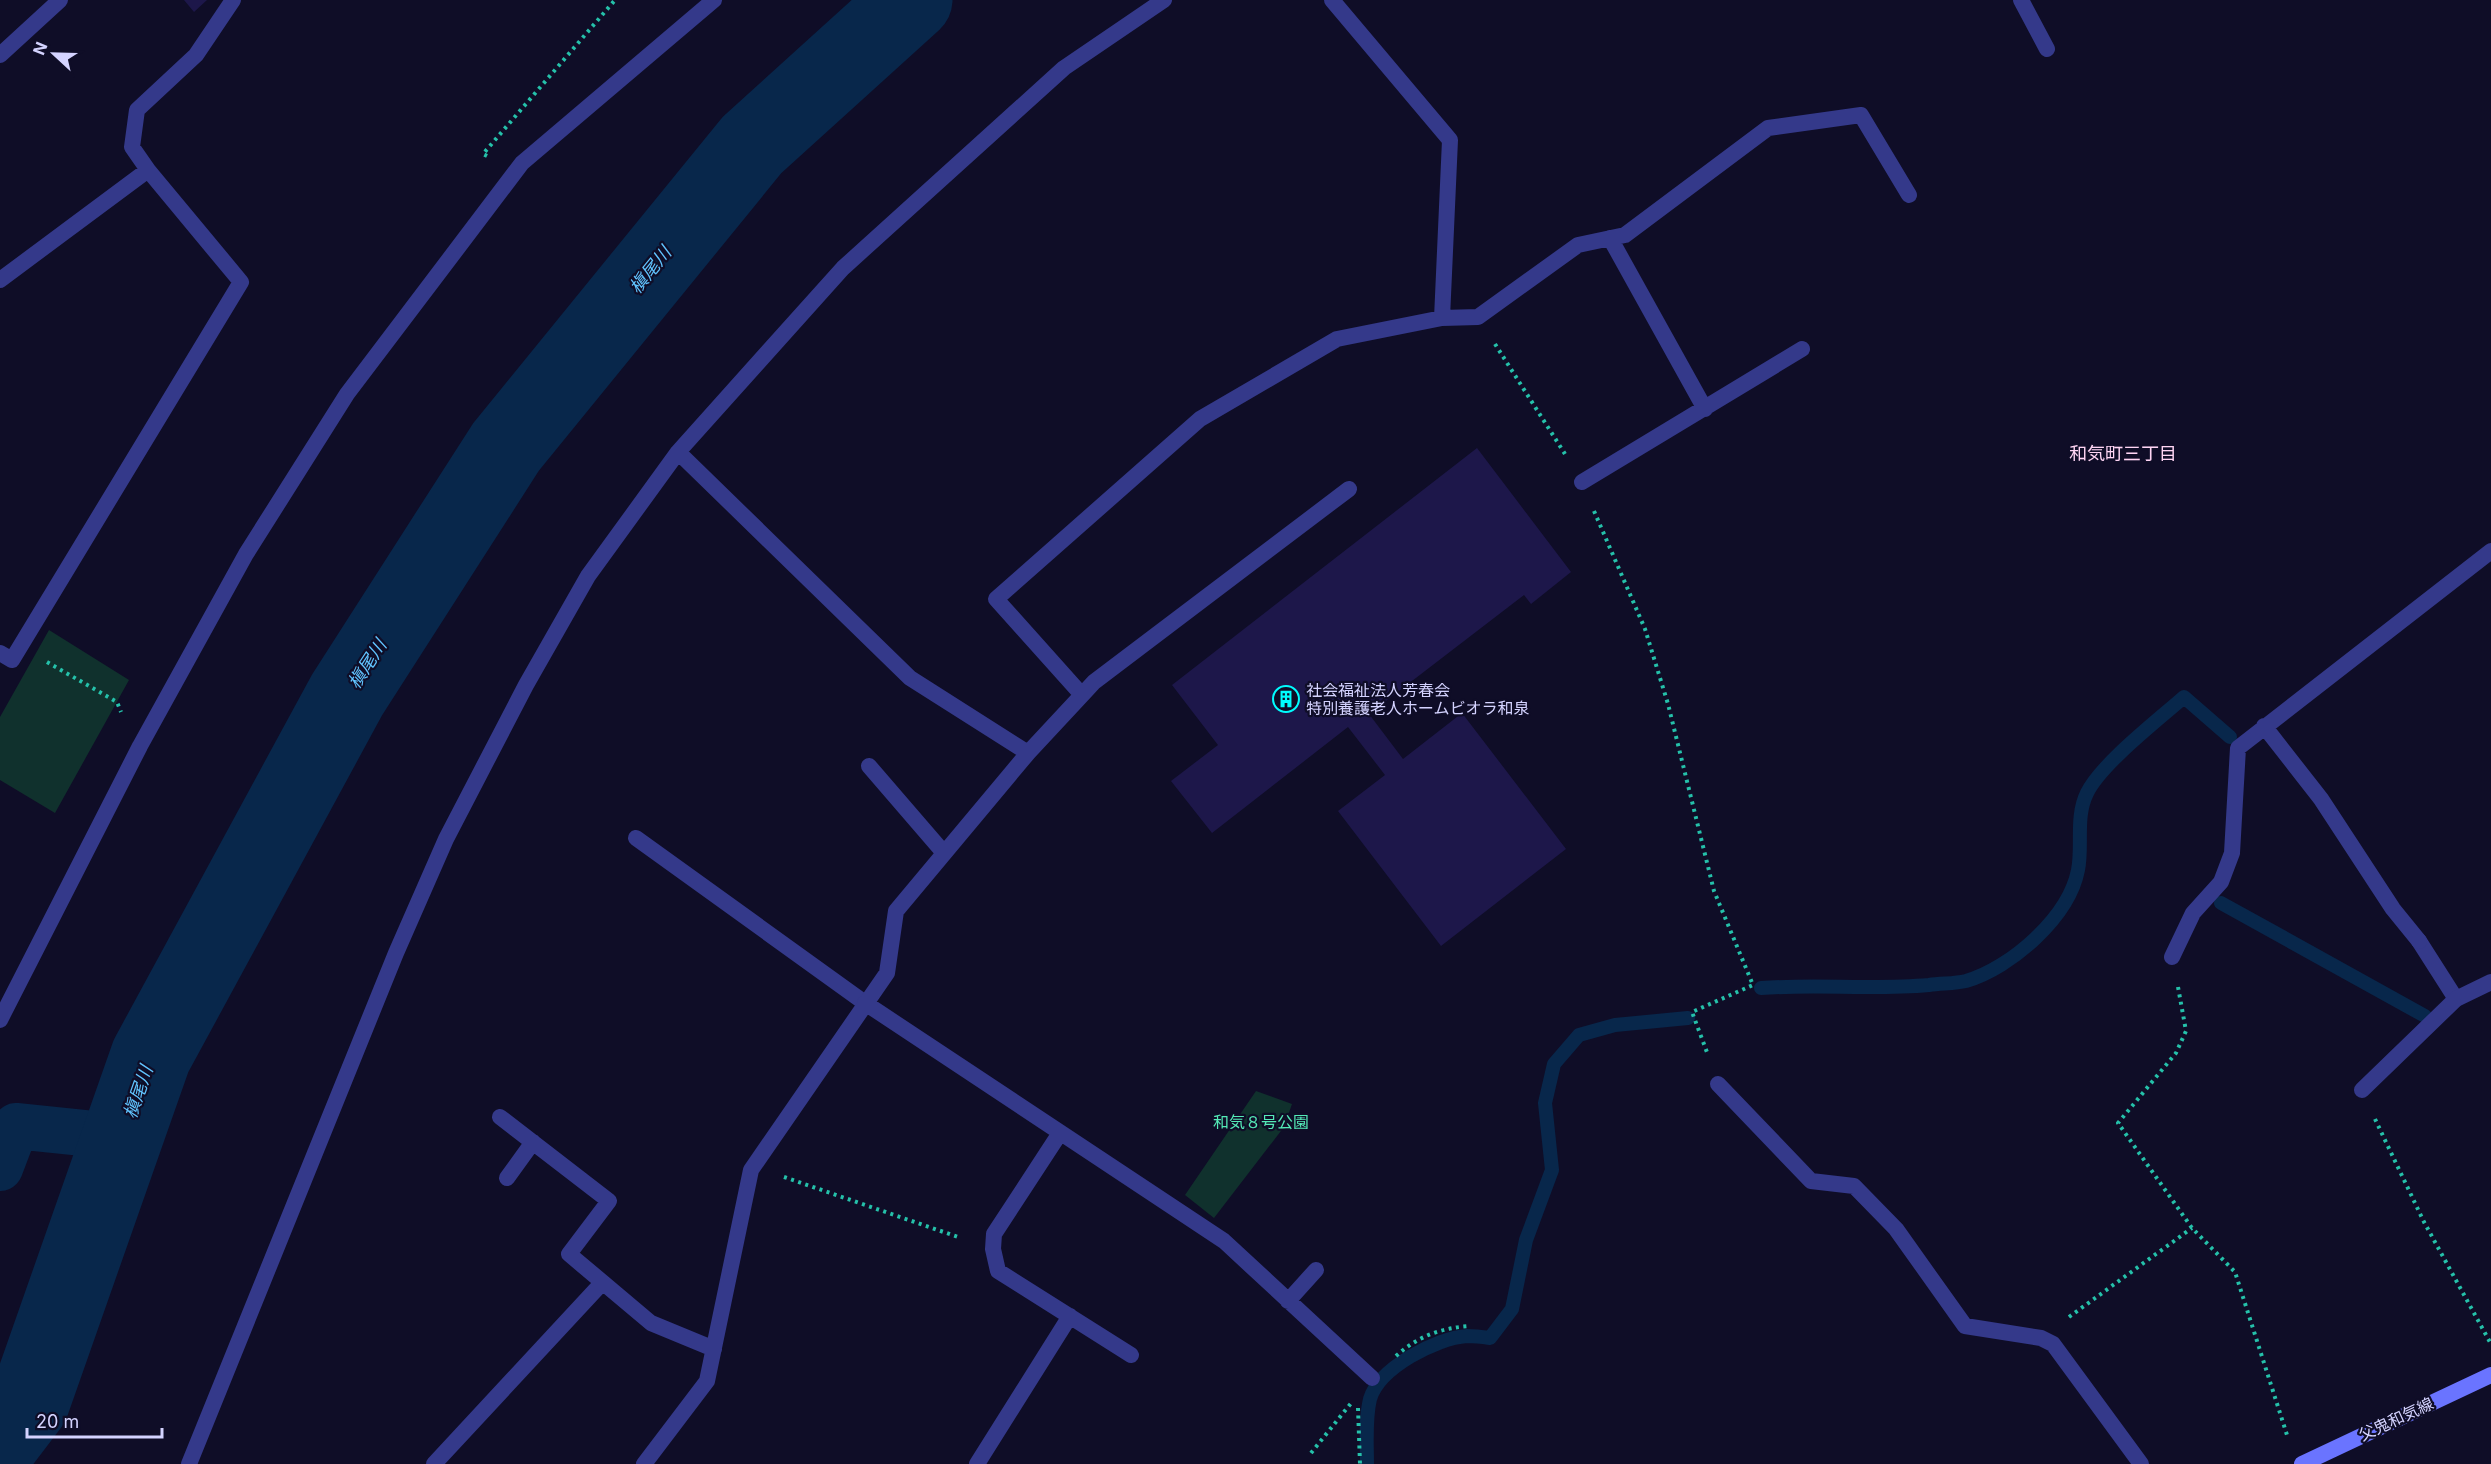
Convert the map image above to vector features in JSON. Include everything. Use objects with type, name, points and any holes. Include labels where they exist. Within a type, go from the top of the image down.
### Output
[{"type":"main road","name":"父鬼和気線","points":[[2302,1464],[2491,1375]]},
{"type":"street","points":[[0,56],[60,0]]},
{"type":"street","points":[[0,653],[12,660],[241,282],[148,170],[132,147],[137,110],[196,55],[233,0]]},
{"type":"street","points":[[0,1020],[140,746],[246,554],[347,394],[522,163],[714,0]]},
{"type":"street","points":[[189,1464],[396,954],[446,839],[526,685],[588,576],[678,452],[843,268],[1064,68],[1164,0]]},
{"type":"street","points":[[1332,0],[1450,140],[1442,318]]},
{"type":"street","points":[[2021,0],[2046,48]]},
{"type":"street","points":[[1082,695],[996,599],[1200,418],[1337,339],[1442,318],[1478,317],[1578,246],[1624,235],[1768,128],[1861,115],[1909,195]]},
{"type":"street","points":[[0,280],[148,170]]},
{"type":"street","points":[[1610,238],[1705,409]]},
{"type":"street","points":[[1582,482],[1802,349]]},
{"type":"street","points":[[678,452],[909,678],[1028,753]]},
{"type":"street","points":[[644,1464],[707,1381],[751,1170],[887,973],[896,911],[1028,753],[1094,682],[1349,489]]},
{"type":"street","points":[[2172,957],[2193,913],[2221,882],[2232,853],[2238,748],[2491,551]]},
{"type":"street","points":[[2264,726],[2320,799],[2393,909],[2419,941],[2456,999]]},
{"type":"street","points":[[869,766],[944,853]]},
{"type":"street","points":[[636,838],[865,1004],[1224,1241],[1372,1378]]},
{"type":"street","points":[[2362,1090],[2456,999],[2491,982]]},
{"type":"street","points":[[1718,1084],[1811,1181],[1854,1186],[1896,1229],[1965,1326],[2041,1338],[2053,1344],[2141,1464]]},
{"type":"street","points":[[500,1117],[609,1201],[569,1254],[651,1323],[714,1349]]},
{"type":"street","points":[[1060,1133],[994,1234],[993,1249],[998,1271],[1131,1355]]},
{"type":"street","points":[[507,1178],[533,1142]]},
{"type":"street","points":[[1288,1301],[1316,1270]]},
{"type":"street","points":[[434,1464],[602,1283]]},
{"type":"street","points":[[976,1464],[1070,1316]]},
{"type":"path","points":[[513,175],[483,154],[615,0]]},
{"type":"path","points":[[1478,317],[1582,482],[1645,628],[1668,704],[1714,891],[1753,985],[1692,1012],[1718,1084]]},
{"type":"path","points":[[20,646],[117,702],[129,735],[140,746]]},
{"type":"path","points":[[2172,957],[2186,1031],[2176,1053],[2118,1122],[2192,1228],[2235,1272],[2290,1441]]},
{"type":"path","points":[[2362,1090],[2424,1222],[2491,1345]]},
{"type":"path","points":[[751,1170],[772,1173],[993,1249]]},
{"type":"path","points":[[2041,1338],[2192,1228]]},
{"type":"path","points":[[1311,1453],[1358,1394]]},
{"type":"green space","points":[[49,630],[129,680],[55,813],[0,780],[0,717]]},
{"type":"green space","name":"和気８号公園","points":[[1256,1091],[1292,1104],[1284,1127],[1214,1218],[1185,1195]]},
{"type":"building","points":[[184,0],[207,0],[194,12]]},
{"type":"building","name":"社会福祉法人芳春会 特別養護老人ホームビオラ和泉","points":[[1477,448],[1571,572],[1531,604],[1524,595],[1369,714],[1403,759],[1462,713],[1566,849],[1441,946],[1338,811],[1385,775],[1348,727],[1212,833],[1171,781],[1218,745],[1172,685]]},
{"type":"waterway","name":"槇尾川","points":[[0,1441],[29,1403],[151,1056],[347,695],[506,447],[752,145],[912,0]]},
{"type":"waterway","points":[[1761,988],[1908,986],[1961,982],[2001,965],[2036,938],[2063,905],[2078,870],[2083,802],[2094,781],[2117,756],[2184,697],[2230,737]]},
{"type":"waterway","points":[[2221,903],[2425,1016]]},
{"type":"waterway","points":[[1367,1464],[1368,1407],[1375,1387],[1385,1376],[1410,1357],[1440,1342],[1467,1336],[1490,1338],[1512,1309],[1526,1240],[1552,1170],[1545,1103],[1554,1064],[1579,1035],[1615,1025],[1688,1018]]},
{"type":"waterway","points":[[0,1168],[16,1126],[122,1137]]},
{"type":"place","name":"社会福祉法人芳春会 特別養護老人ホームビオラ和泉","points":[[1286,699]]},
{"type":"district","name":"和気町三丁目","points":[[2123,453]]}]
